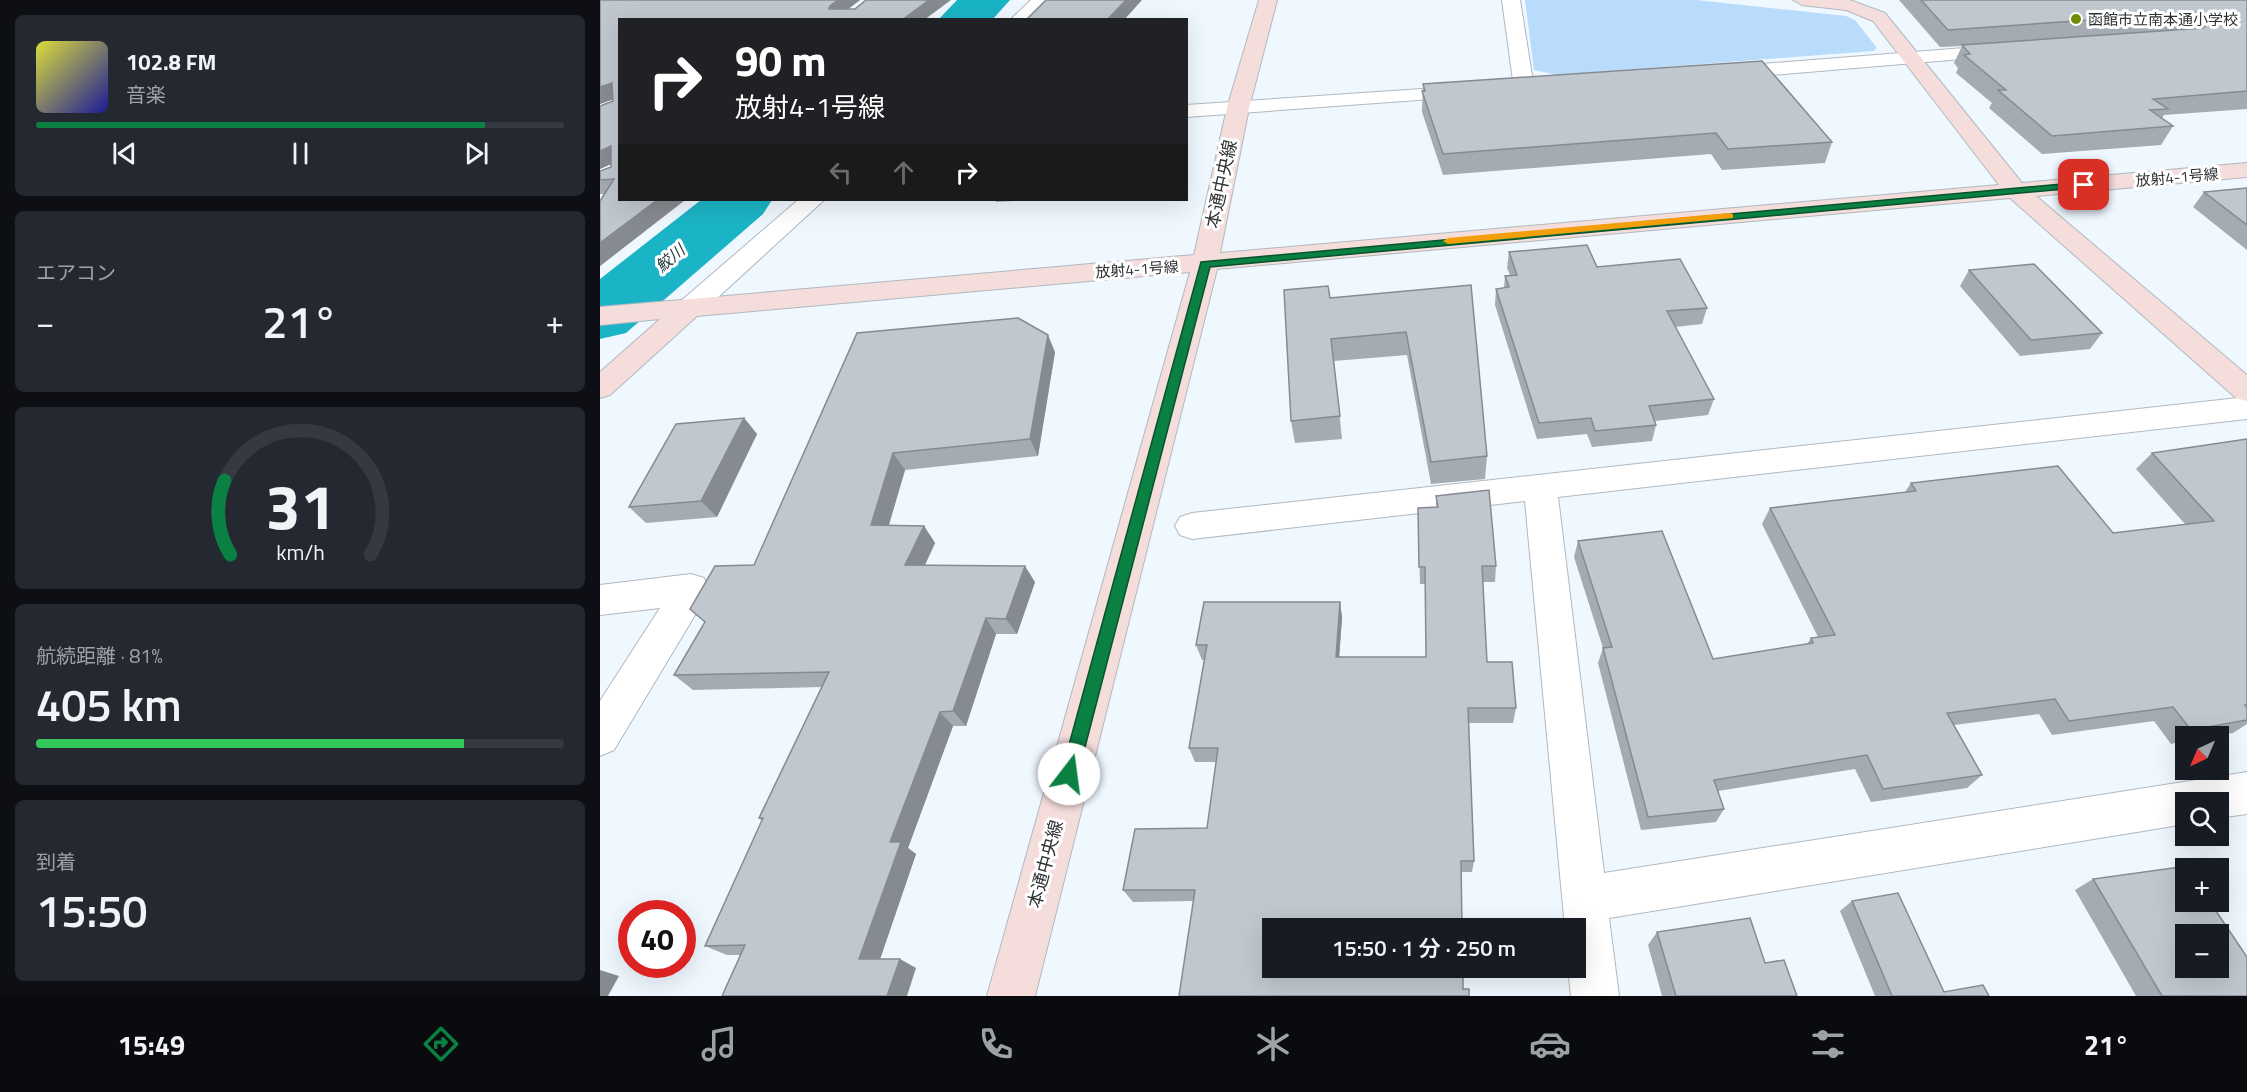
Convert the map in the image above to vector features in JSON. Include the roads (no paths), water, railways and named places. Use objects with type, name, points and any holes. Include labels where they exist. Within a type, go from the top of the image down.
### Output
[{"type":"street","points":[[1021,18],[1042,0]]},
{"type":"street","name":"本通中央線","points":[[1011,996],[1205,264],[1238,108],[1268,0]]},
{"type":"street","points":[[1511,0],[1524,88]]},
{"type":"street","points":[[1802,0],[1848,5],[1879,17],[2016,191],[2247,391]]},
{"type":"street","points":[[1701,74],[2017,50]]},
{"type":"street","points":[[1188,111],[1548,86]]},
{"type":"street","name":"放射4-1号線","points":[[600,316],[692,306],[1205,264],[2247,170]]},
{"type":"street","points":[[600,388],[811,201]]},
{"type":"street","points":[[1192,526],[2247,408]]},
{"type":"street","points":[[1540,488],[1595,996]]},
{"type":"street","points":[[600,600],[691,589],[600,737]]},
{"type":"street","points":[[2229,796],[2247,793]]},
{"type":"street","points":[[1585,899],[2175,805]]},
{"type":"waterway","name":"鮫川","points":[[964,18],[986,0]]},
{"type":"waterway","name":"鮫川","points":[[600,316],[739,201]]},
{"type":"place","name":"函館市立南本通小学校","points":[[2076,19]]}]
